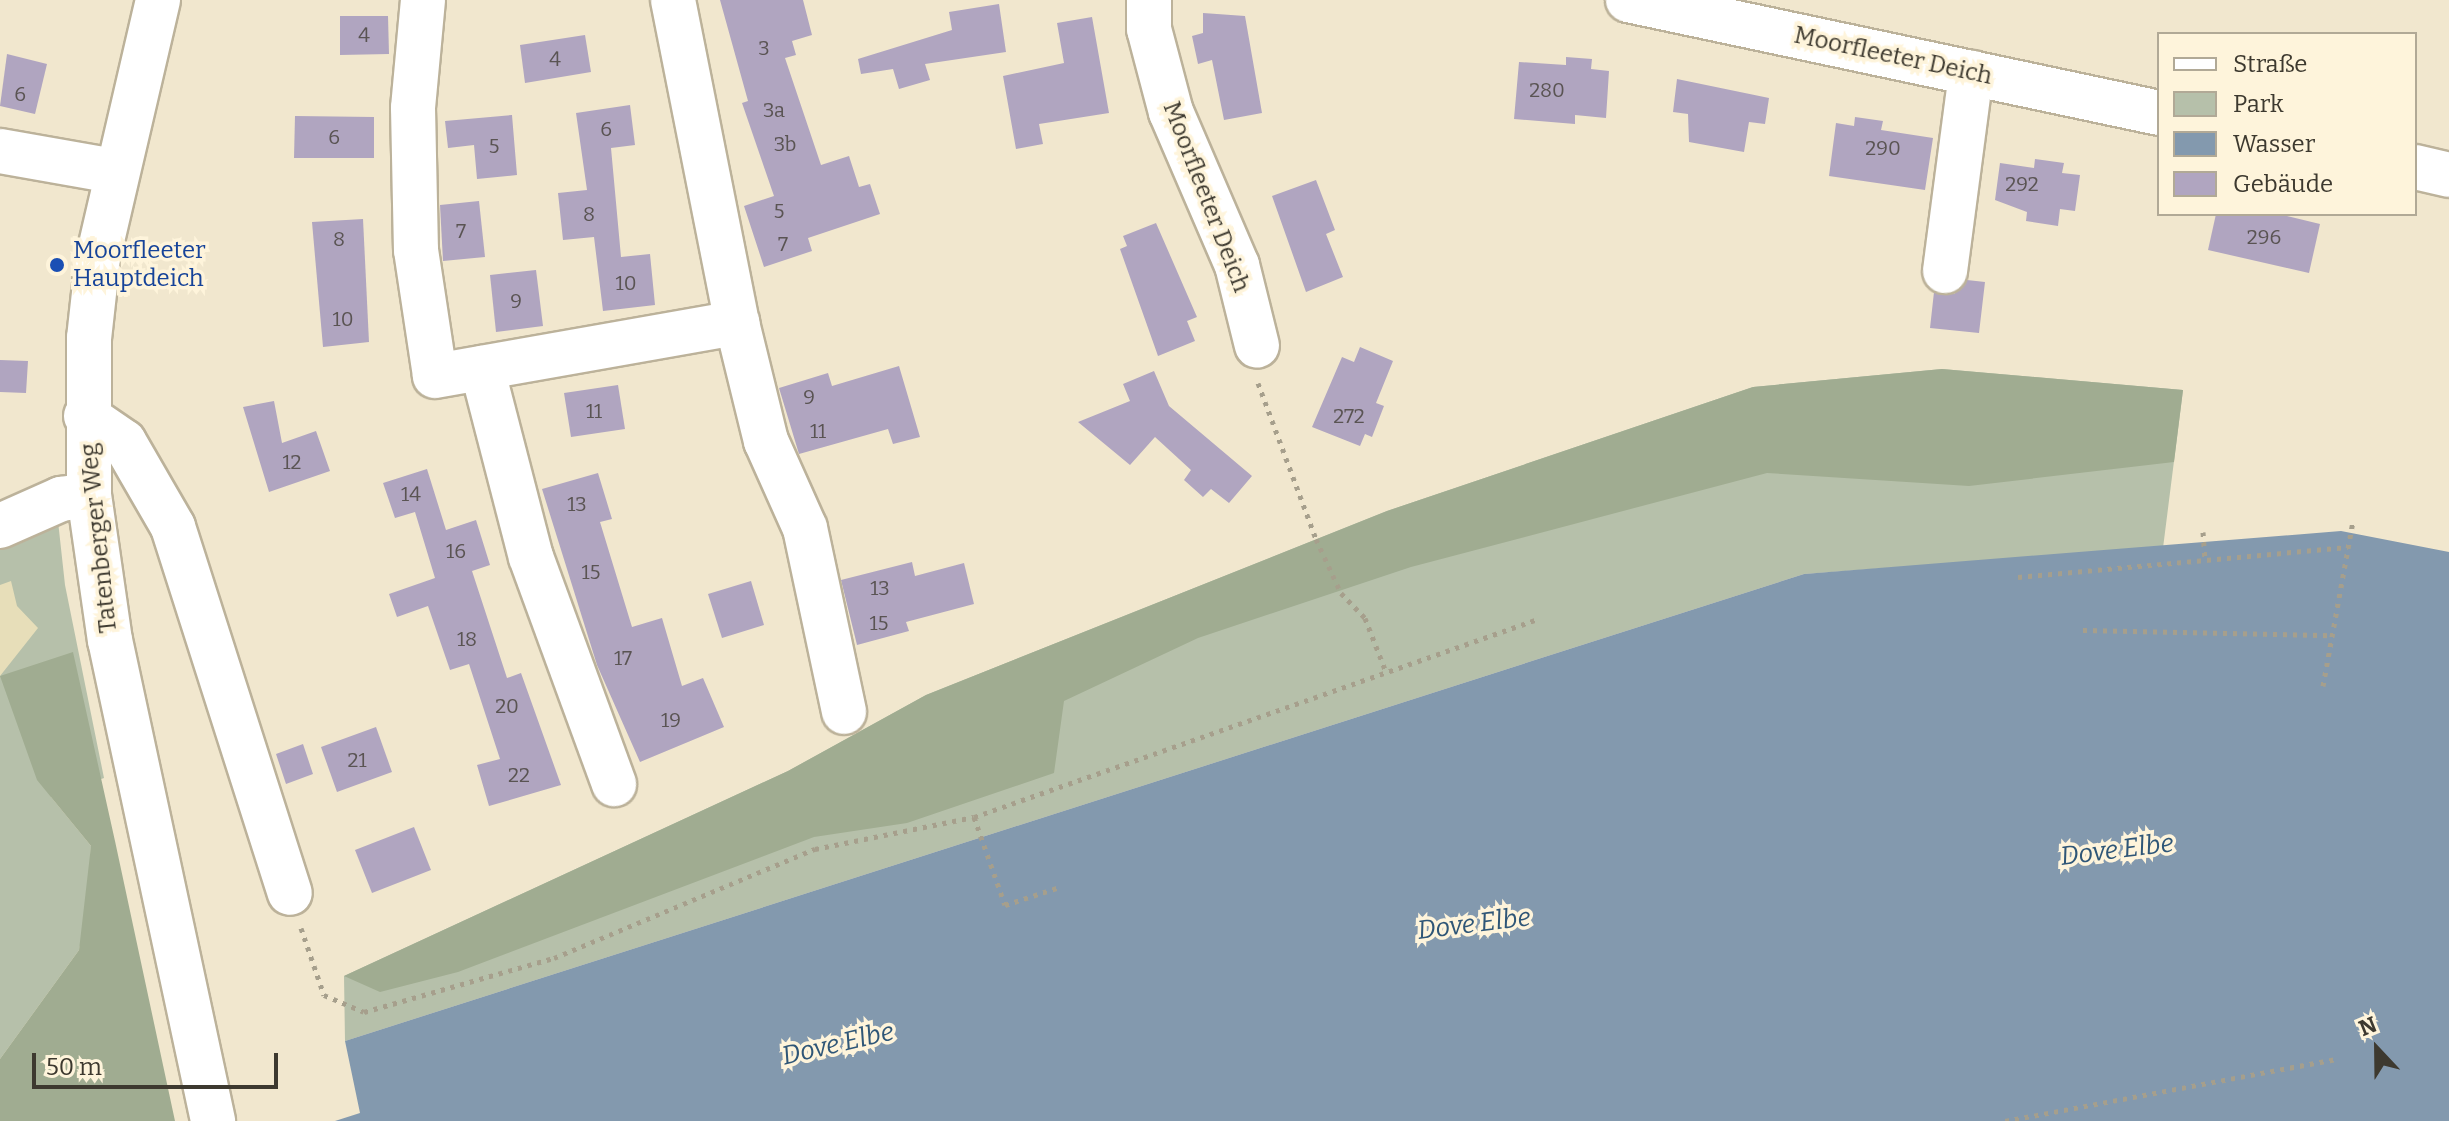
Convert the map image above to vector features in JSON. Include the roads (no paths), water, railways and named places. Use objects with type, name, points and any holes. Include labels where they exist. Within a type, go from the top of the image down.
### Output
[{"type":"street","name":"Tatenberger Weg","points":[[158,0],[113,171],[89,338],[86,416],[89,495],[110,640],[213,1121]]},
{"type":"street","points":[[423,0],[413,108],[416,250],[435,376],[737,323]]},
{"type":"street","points":[[673,0],[737,323],[766,441],[805,528],[844,712]]},
{"type":"street","name":"Moorfleeter Deich","points":[[1149,0],[1149,29],[1171,112],[1237,265],[1257,346]]},
{"type":"street","name":"Moorfleeter Deich","points":[[1628,0],[2157,113]]},
{"type":"street","points":[[1945,271],[1971,73]]},
{"type":"street","points":[[0,151],[113,171]]},
{"type":"street","points":[[2417,167],[2449,175]]},
{"type":"street","points":[[482,368],[531,557],[614,784]]},
{"type":"street","points":[[86,416],[124,442],[173,527],[290,893]]},
{"type":"street","points":[[0,526],[61,499],[89,495]]},
{"type":"water","name":"Dove Elbe","points":[[2341,531],[2449,552],[2449,1121],[335,1121],[360,1113],[345,1041],[1804,574]]},
{"type":"place","name":"Moorfleeter Hauptdeich","points":[[57,265]]}]
